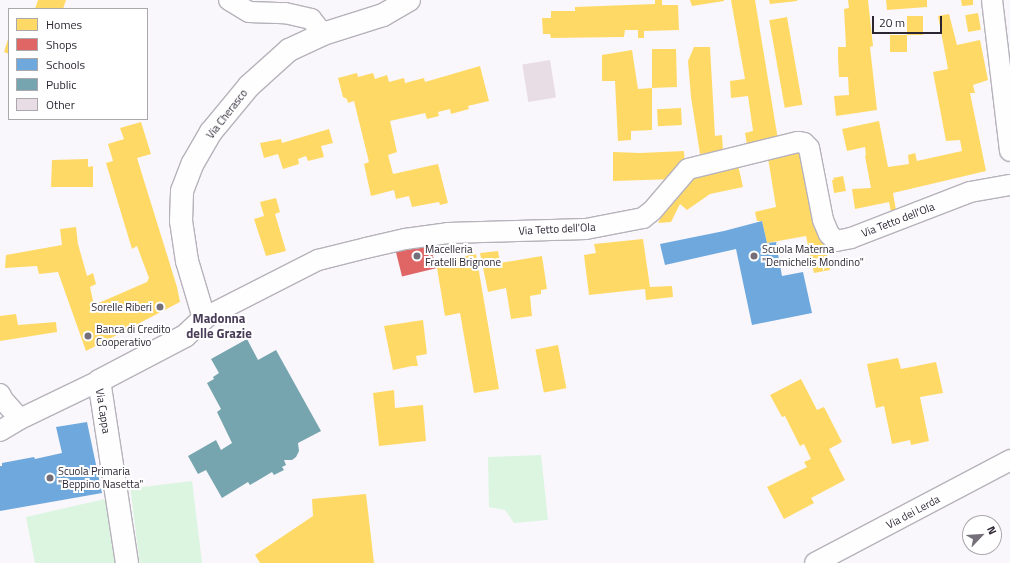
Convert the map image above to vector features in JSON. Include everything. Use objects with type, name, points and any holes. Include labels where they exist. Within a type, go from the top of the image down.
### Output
[{"type":"street","points":[[229,0],[249,12],[285,13],[311,19],[323,34]]},
{"type":"street","name":"Via Cherasco","points":[[204,318],[187,261],[181,221],[182,192],[193,162],[211,132],[249,86],[289,50],[323,34],[383,16],[409,0]]},
{"type":"street","points":[[992,0],[1010,151]]},
{"type":"street","name":"Via Tetto dell'Ola","points":[[204,318],[318,260],[381,244],[448,233],[586,229],[643,218],[652,211],[688,170],[798,142],[804,143],[809,148],[823,220],[829,234],[836,241],[851,238],[970,192],[1010,184]]},
{"type":"street","name":"Via Cappa","points":[[127,563],[99,381],[185,336],[204,318]]},
{"type":"street","points":[[0,431],[20,419],[99,381]]},
{"type":"street","points":[[0,394],[3,400],[20,419]]},
{"type":"street","name":"Via dei Lerda","points":[[815,563],[1010,460]]},
{"type":"green space","points":[[541,455],[548,520],[514,523],[505,510],[489,507],[488,457]]},
{"type":"green space","points":[[192,481],[202,563],[140,563],[130,489]]},
{"type":"green space","points":[[105,499],[118,563],[35,563],[26,517]]},
{"type":"building: Homes","points":[[38,0],[66,0],[63,8],[35,8]]},
{"type":"building: Homes","points":[[655,0],[662,0],[662,5],[678,5],[679,30],[644,31],[644,38],[638,38],[638,30],[625,30],[624,37],[551,38],[550,34],[543,34],[542,18],[551,18],[551,11],[575,11],[575,7],[655,4]]},
{"type":"building: Homes","points":[[690,0],[724,0],[724,1],[692,6]]},
{"type":"building: Homes","points":[[731,0],[755,0],[778,140],[747,145],[745,133],[753,131],[748,96],[731,98],[730,81],[745,79]]},
{"type":"building: Homes","points":[[769,0],[797,0],[797,1],[770,4]]},
{"type":"building: Homes","points":[[848,0],[868,0],[873,46],[870,47],[877,110],[836,116],[834,96],[849,95],[848,77],[839,77],[838,57],[838,47],[846,47],[844,9],[849,8]]},
{"type":"building: Homes","points":[[886,0],[927,0],[927,7],[887,10]]},
{"type":"building: Homes","points":[[961,0],[973,0],[973,5],[962,6]]},
{"type":"building: Homes","points":[[978,13],[981,30],[968,32],[965,15]]},
{"type":"building: Homes","points":[[949,14],[957,45],[980,40],[988,80],[973,85],[975,93],[970,93],[986,171],[893,193],[896,210],[891,212],[889,202],[855,209],[852,189],[871,188],[865,156],[865,147],[847,151],[842,129],[879,121],[888,167],[909,164],[908,155],[915,153],[917,161],[962,151],[960,140],[946,141],[933,72],[948,69],[938,16]]},
{"type":"building: Homes","points":[[907,16],[923,16],[923,35],[907,35]]},
{"type":"building: Homes","points":[[787,17],[802,105],[785,108],[769,20]]},
{"type":"building: Homes","points":[[890,35],[907,35],[907,52],[890,52]]},
{"type":"building: Homes","points":[[8,39],[8,54],[4,52]]},
{"type":"building: Homes","points":[[694,47],[710,47],[715,136],[722,135],[723,151],[700,154],[691,97],[688,61]]},
{"type":"building: Homes","points":[[652,49],[676,49],[677,87],[652,88]]},
{"type":"building: Homes","points":[[632,50],[638,89],[652,88],[652,130],[631,131],[631,140],[618,141],[615,81],[602,81],[602,55]]},
{"type":"building: Homes","points":[[480,66],[489,101],[468,106],[469,109],[451,114],[450,109],[438,112],[439,116],[427,119],[425,113],[390,121],[397,152],[388,155],[393,174],[438,164],[448,203],[440,205],[439,202],[412,207],[409,196],[396,199],[394,190],[371,196],[364,164],[369,162],[354,101],[348,103],[347,99],[343,97],[338,78],[357,73],[358,77],[373,73],[375,79],[387,75],[389,82],[404,78],[405,83],[424,78],[425,82]]},
{"type":"building: Homes","points":[[681,108],[682,125],[658,126],[657,109]]},
{"type":"building: Homes","points":[[141,122],[151,154],[137,158],[177,287],[180,302],[86,351],[58,272],[39,274],[37,266],[5,268],[6,255],[62,245],[60,229],[76,227],[78,244],[87,276],[93,273],[96,284],[90,287],[94,305],[147,282],[149,278],[137,246],[132,249],[106,163],[113,161],[108,144],[124,139],[120,128]]},
{"type":"building: Homes","points":[[329,129],[333,143],[321,146],[324,157],[308,161],[306,156],[298,159],[299,164],[283,169],[278,154],[264,158],[260,143],[281,139],[282,143]]},
{"type":"building: Homes","points":[[684,151],[685,167],[675,179],[613,181],[613,152],[640,153]]},
{"type":"building: Homes","points":[[806,151],[830,270],[814,273],[806,236],[767,243],[762,221],[757,221],[755,212],[776,207],[768,158]]},
{"type":"building: Homes","points":[[88,159],[88,167],[93,166],[93,187],[51,187],[52,160]]},
{"type":"building: Homes","points":[[738,165],[743,187],[710,194],[687,210],[680,204],[671,222],[658,223],[667,206],[690,175]]},
{"type":"building: Homes","points":[[843,176],[846,191],[834,193],[833,178]]},
{"type":"building: Homes","points":[[276,198],[280,212],[275,214],[286,251],[266,256],[254,219],[264,216],[260,202]]},
{"type":"building: Homes","points":[[643,239],[650,287],[672,286],[673,297],[646,300],[645,289],[589,295],[584,255],[596,253],[594,244]]},
{"type":"building: Homes","points":[[498,251],[500,263],[542,256],[547,289],[541,290],[541,294],[530,296],[532,316],[511,319],[506,288],[488,292],[480,253]]},
{"type":"building: Homes","points":[[476,254],[499,389],[474,393],[460,313],[445,316],[436,262]]},
{"type":"building: Homes","points":[[16,314],[18,325],[56,322],[57,332],[0,341],[0,316]]},
{"type":"building: Homes","points":[[423,320],[427,354],[416,356],[418,366],[393,370],[384,326]]},
{"type":"building: Homes","points":[[558,345],[566,388],[544,393],[535,349]]},
{"type":"building: Homes","points":[[898,358],[901,369],[936,362],[943,393],[920,397],[929,441],[911,445],[910,440],[892,444],[884,406],[876,408],[867,364]]},
{"type":"building: Homes","points":[[801,379],[817,410],[824,407],[842,442],[829,449],[845,480],[811,498],[814,503],[784,519],[767,487],[807,467],[804,462],[811,459],[804,444],[800,446],[785,416],[782,417],[770,395]]},
{"type":"building: Homes","points":[[394,390],[395,408],[423,405],[426,441],[379,446],[373,393]]},
{"type":"building: Homes","points":[[366,494],[374,563],[260,563],[255,555],[313,516],[312,499]]},
{"type":"building: Shops","points":[[429,240],[436,268],[402,277],[395,248]]},
{"type":"building: Schools","points":[[762,221],[767,243],[777,242],[782,276],[803,272],[812,313],[752,325],[736,249],[665,265],[660,244],[724,231]]},
{"type":"building: Schools","name":"Scuola Primaria \"Beppino Nasetta\"","points":[[87,422],[102,493],[0,511],[0,466],[2,466],[2,463],[34,457],[35,459],[62,453],[56,427]]},
{"type":"building: Public","points":[[247,339],[258,360],[276,350],[321,431],[298,443],[299,451],[296,457],[292,460],[284,460],[286,465],[282,467],[284,470],[274,475],[272,472],[250,485],[248,482],[222,498],[206,470],[198,474],[188,456],[216,440],[221,450],[232,443],[217,412],[221,409],[207,383],[214,379],[213,377],[219,373],[211,359]]},
{"type":"building: Other","points":[[550,60],[556,98],[528,102],[522,64]]},
{"type":"place","name":"Macelleria Fratelli Brignone","points":[[417,256]]},
{"type":"place","name":"Scuola Materna \"Demichelis Mondino\"","points":[[754,256]]},
{"type":"place","name":"Sorelle Riberi","points":[[160,307]]},
{"type":"place","name":"Banca di Credito Cooperativo","points":[[88,336]]},
{"type":"place","name":"Scuola Primaria \"Beppino Nasetta\"","points":[[50,478]]},
{"type":"district","name":"Madonna delle Grazie","points":[[219,326]]}]
